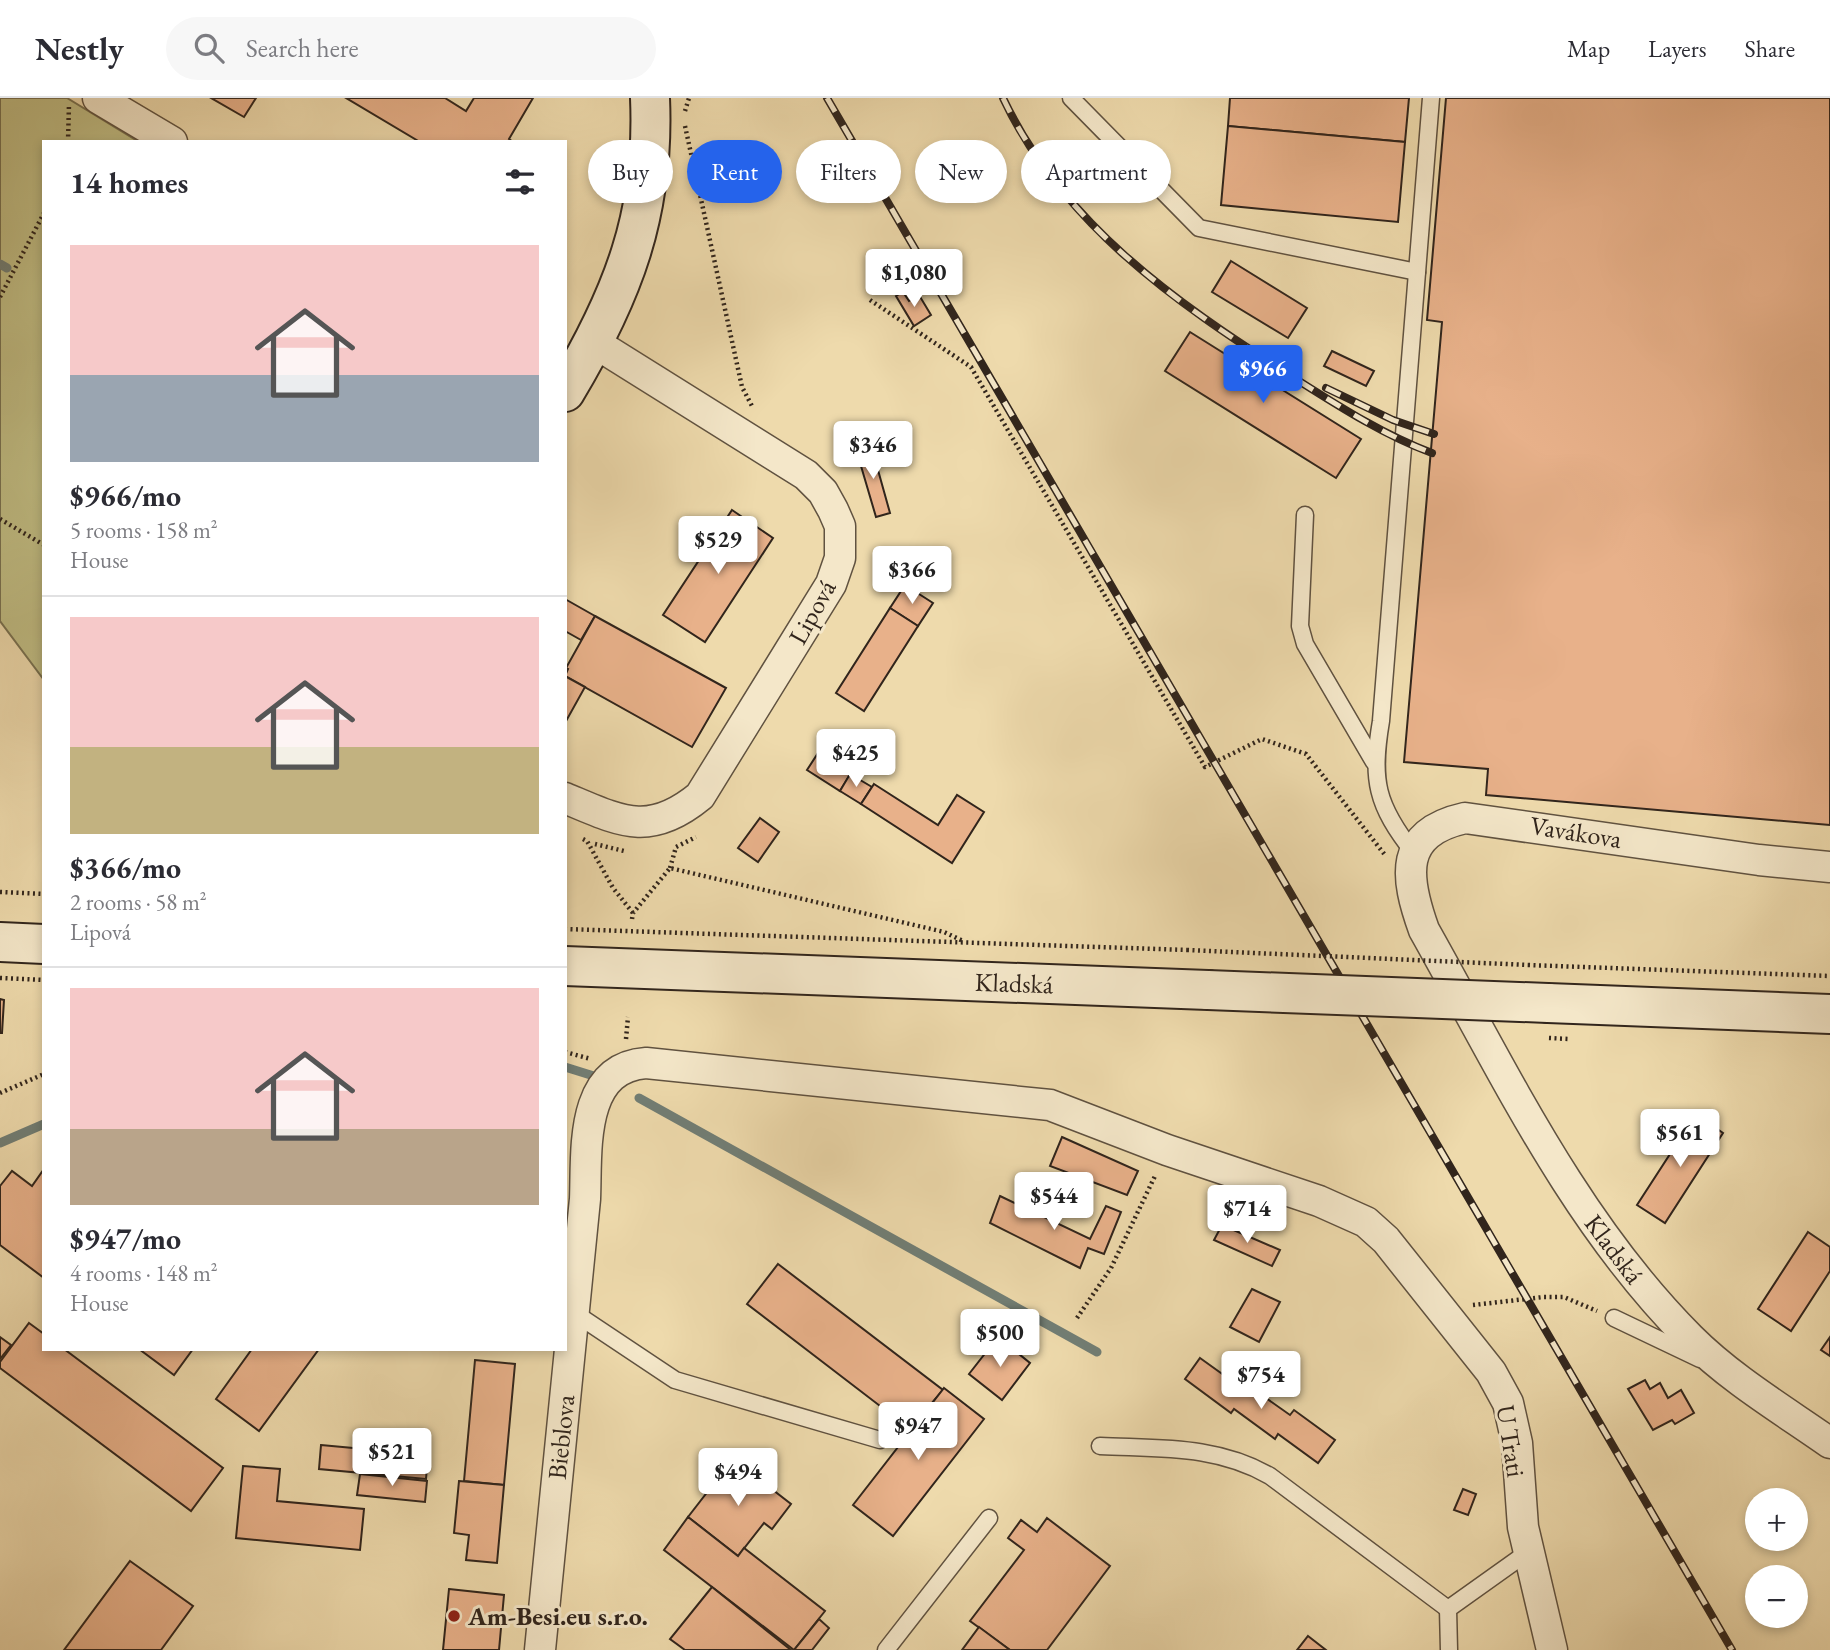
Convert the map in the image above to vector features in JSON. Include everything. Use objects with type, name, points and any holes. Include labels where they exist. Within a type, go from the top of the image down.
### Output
[{"type":"main road","points":[[567,389],[594,343],[620,289],[640,223],[649,166],[650,98]]},
{"type":"main road","points":[[0,942],[42,944]]},
{"type":"main road","name":"Kladská","points":[[567,966],[1830,1014]]},
{"type":"street","points":[[98,98],[169,140]]},
{"type":"street","name":"Lipová","points":[[567,799],[607,816],[650,823],[667,819],[700,796],[831,584],[841,543],[834,510],[823,492],[806,475],[594,343]]},
{"type":"street","name":"Vavákova","points":[[1414,853],[1422,838],[1435,829],[1465,818],[1759,860],[1830,867]]},
{"type":"street","points":[[1411,889],[1409,870],[1414,853]]},
{"type":"street","name":"Kladská","points":[[1411,889],[1424,930],[1564,1178],[1602,1237],[1692,1339],[1736,1376],[1830,1443]]},
{"type":"street","name":"Bieblova","points":[[540,1650],[585,1199],[586,1133],[601,1091],[623,1067],[646,1063],[1050,1105],[1167,1150]]},
{"type":"street","name":"U Trati","points":[[1167,1150],[1320,1201],[1353,1215],[1376,1230],[1491,1372],[1508,1403],[1517,1443],[1519,1505],[1552,1650]]},
{"type":"lane","points":[[1071,98],[1199,228],[1417,272]]},
{"type":"lane","points":[[1414,853],[1383,808],[1376,787],[1374,762],[1382,708],[1431,98]]},
{"type":"lane","points":[[1304,515],[1300,626],[1305,644],[1374,762]]},
{"type":"lane","points":[[573,1312],[675,1380],[880,1440]]},
{"type":"lane","points":[[1614,1318],[1736,1376]]},
{"type":"lane","points":[[1100,1446],[1206,1452],[1249,1464],[1270,1476],[1448,1609]]},
{"type":"lane","points":[[886,1650],[989,1518]]},
{"type":"lane","points":[[1448,1609],[1528,1552]]},
{"type":"lane","points":[[1448,1609],[1449,1650]]},
{"type":"path","points":[[68,140],[69,98]]},
{"type":"path","points":[[689,98],[684,119],[687,141],[742,387],[756,414]]},
{"type":"path","points":[[0,297],[42,217]]},
{"type":"path","points":[[870,300],[971,367],[1205,767],[1262,739],[1306,754],[1411,889]]},
{"type":"path","points":[[0,519],[42,544]]},
{"type":"path","points":[[576,836],[587,841],[613,888],[633,916],[670,868],[676,847],[702,833]]},
{"type":"path","points":[[670,868],[944,932],[967,942]]},
{"type":"path","points":[[0,892],[42,894]]},
{"type":"path","points":[[567,929],[1187,950],[1830,976]]},
{"type":"path","points":[[0,978],[42,980]]},
{"type":"path","points":[[0,1093],[42,1075]]},
{"type":"path","points":[[1077,1318],[1111,1268],[1167,1150]]},
{"type":"path","points":[[1437,1304],[1488,1306],[1536,1297],[1563,1297],[1614,1318]]},
{"type":"shaded area","points":[[0,98],[67,98],[136,140],[42,140],[42,677],[0,621]]},
{"type":"building","points":[[211,98],[256,98],[244,117]]},
{"type":"building","points":[[346,98],[445,98],[466,111],[474,98],[533,98],[510,140],[417,140]]},
{"type":"building","points":[[1230,98],[1409,98],[1405,142],[1228,126]]},
{"type":"building","points":[[1446,98],[1830,98],[1830,825],[1486,795],[1488,769],[1404,762],[1442,322],[1427,320]]},
{"type":"building","points":[[1228,126],[1405,142],[1398,222],[1221,205]]},
{"type":"building","points":[[1231,261],[1307,308],[1288,338],[1212,292]]},
{"type":"building","points":[[903,292],[909,301],[919,295],[931,315],[914,326],[896,296]]},
{"type":"building","points":[[1190,332],[1361,439],[1336,478],[1165,371]]},
{"type":"building","points":[[1332,351],[1374,371],[1366,386],[1324,366]]},
{"type":"building","points":[[871,445],[890,513],[876,517],[856,449]]},
{"type":"building","points":[[732,510],[773,538],[705,642],[663,615]]},
{"type":"building","points":[[905,585],[933,603],[918,626],[890,608]]},
{"type":"building","points":[[567,600],[595,616],[581,640],[567,632]]},
{"type":"building","points":[[890,608],[918,626],[864,711],[836,693]]},
{"type":"building","points":[[595,616],[726,688],[692,747],[567,677],[567,666]]},
{"type":"building","points":[[567,677],[585,687],[567,719]]},
{"type":"building","points":[[831,733],[863,754],[840,791],[807,770]]},
{"type":"building","points":[[850,774],[872,787],[861,804],[840,791]]},
{"type":"building","points":[[874,784],[938,825],[957,795],[984,812],[952,863],[861,804]]},
{"type":"building","points":[[760,818],[779,832],[758,862],[738,848]]},
{"type":"building","points":[[0,999],[4,1000],[2,1033],[0,1033]]},
{"type":"building","points":[[1696,1114],[1723,1133],[1665,1223],[1637,1205]]},
{"type":"building","points":[[1062,1137],[1138,1171],[1127,1195],[1050,1166]]},
{"type":"building","points":[[12,1171],[32,1186],[42,1172],[42,1276],[0,1245],[0,1186]]},
{"type":"building","points":[[1000,1196],[1090,1239],[1106,1206],[1121,1212],[1104,1254],[1088,1248],[1080,1268],[990,1223]]},
{"type":"building","points":[[1222,1225],[1280,1250],[1272,1266],[1214,1240]]},
{"type":"building","points":[[1808,1232],[1830,1247],[1830,1271],[1791,1331],[1758,1309]]},
{"type":"building","points":[[778,1264],[943,1390],[910,1429],[747,1304]]},
{"type":"building","points":[[1252,1289],[1280,1302],[1259,1342],[1230,1327]]},
{"type":"building","points":[[29,1323],[42,1333],[42,1351],[67,1351],[223,1468],[191,1511],[0,1368],[0,1362]]},
{"type":"building","points":[[0,1337],[11,1345],[0,1359]]},
{"type":"building","points":[[998,1337],[1030,1363],[1002,1400],[969,1374]]},
{"type":"building","points":[[1830,1337],[1830,1356],[1821,1350]]},
{"type":"building","points":[[142,1351],[192,1351],[174,1375]]},
{"type":"building","points":[[251,1351],[318,1351],[259,1431],[216,1399]]},
{"type":"building","points":[[1200,1358],[1246,1391],[1249,1386],[1290,1415],[1294,1410],[1335,1440],[1318,1463],[1278,1434],[1275,1439],[1234,1409],[1231,1413],[1185,1379]]},
{"type":"building","points":[[475,1360],[515,1364],[504,1485],[464,1481]]},
{"type":"building","points":[[1645,1380],[1650,1389],[1660,1383],[1668,1398],[1681,1390],[1694,1413],[1675,1424],[1672,1420],[1653,1430],[1628,1389]]},
{"type":"building","points":[[944,1388],[984,1419],[893,1536],[853,1505]]},
{"type":"building","points":[[321,1445],[428,1455],[426,1479],[319,1469]]},
{"type":"building","points":[[733,1459],[791,1504],[772,1529],[764,1523],[738,1556],[688,1517]]},
{"type":"building","points":[[243,1466],[280,1469],[277,1501],[364,1509],[360,1550],[236,1538]]},
{"type":"building","points":[[360,1474],[427,1481],[425,1502],[357,1495]]},
{"type":"building","points":[[459,1481],[504,1485],[497,1563],[466,1560],[469,1535],[454,1533]]},
{"type":"building","points":[[1463,1489],[1476,1494],[1468,1515],[1454,1510]]},
{"type":"building","points":[[688,1517],[738,1556],[744,1548],[825,1611],[794,1650],[664,1550]]},
{"type":"building","points":[[1047,1518],[1110,1566],[1047,1650],[1010,1650],[970,1621],[1024,1550],[1008,1538],[1021,1520],[1037,1532]]},
{"type":"building","points":[[130,1561],[193,1606],[161,1650],[64,1650]]},
{"type":"building","points":[[712,1587],[791,1650],[685,1650],[670,1639]]},
{"type":"building","points":[[449,1589],[504,1595],[499,1650],[443,1650]]},
{"type":"building","points":[[819,1619],[829,1628],[812,1650],[794,1650]]},
{"type":"building","points":[[979,1627],[1010,1650],[962,1650]]},
{"type":"building","points":[[1308,1636],[1326,1650],[1297,1650]]},
{"type":"waterway","points":[[0,264],[7,268]]},
{"type":"waterway","points":[[567,1068],[597,1077]]},
{"type":"waterway","points":[[639,1098],[1097,1352]]},
{"type":"waterway","points":[[0,1143],[42,1125]]},
{"type":"railway","points":[[827,98],[1732,1650]]},
{"type":"railway","points":[[1003,98],[1028,143],[1057,184],[1089,221],[1125,256],[1164,288],[1246,347],[1340,407],[1394,437],[1432,453]]},
{"type":"railway","points":[[1326,388],[1393,420],[1434,434]]},
{"type":"place","name":"Am-Besi.eu s.r.o.","points":[[454,1616]]}]
